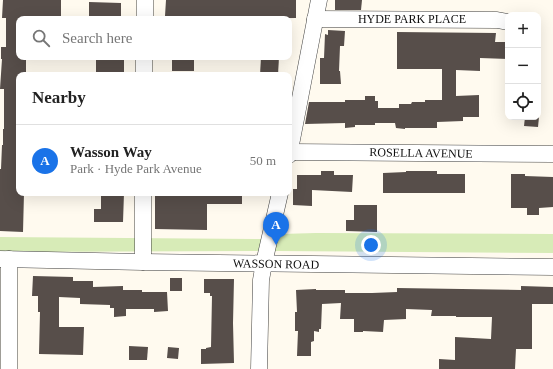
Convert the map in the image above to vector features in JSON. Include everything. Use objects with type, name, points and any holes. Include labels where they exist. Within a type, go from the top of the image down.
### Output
[{"type":"street","points":[[145,0],[145,16]]},
{"type":"street","points":[[292,138],[319,0]]},
{"type":"street","name":"HYDE PARK PLACE","points":[[316,19],[490,20],[505,22]]},
{"type":"street","points":[[144,60],[144,72]]},
{"type":"street","name":"ROSELLA AVENUE","points":[[292,153],[553,154]]},
{"type":"street","points":[[143,196],[143,262]]},
{"type":"street","points":[[259,369],[261,280],[279,196]]},
{"type":"street","points":[[5,259],[9,369]]},
{"type":"street","name":"WASSON ROAD","points":[[5,259],[264,264],[553,267]]},
{"type":"green space","points":[[281,234],[553,234],[553,253],[277,251],[0,252],[0,237],[266,239]]},
{"type":"building","points":[[3,0],[61,0],[61,16],[16,16],[16,60],[26,60],[26,72],[16,72],[16,196],[24,196],[23,232],[0,231],[0,169],[4,129],[4,89],[0,89],[2,59],[1,47],[6,47],[6,18],[2,18]]},
{"type":"building","points":[[166,0],[296,0],[296,18],[292,18],[292,16],[165,16]]},
{"type":"building","points":[[335,0],[362,0],[361,10],[335,10]]},
{"type":"building","points":[[89,2],[121,3],[121,16],[89,16]]},
{"type":"building","points":[[328,30],[345,31],[344,46],[340,46],[339,71],[341,84],[320,84],[320,58],[324,58],[325,34],[328,35]]},
{"type":"building","points":[[397,32],[496,33],[495,42],[505,42],[505,59],[480,58],[480,71],[456,70],[456,96],[479,95],[479,117],[463,117],[463,121],[437,122],[437,128],[396,128],[395,123],[355,125],[355,127],[345,128],[345,123],[305,124],[309,102],[345,102],[345,100],[365,100],[365,96],[375,96],[375,101],[378,101],[378,108],[399,108],[399,104],[425,102],[425,100],[442,100],[442,69],[397,69]]},
{"type":"building","points":[[96,60],[124,60],[124,72],[96,72]]},
{"type":"building","points":[[172,60],[194,60],[194,71],[172,71]]},
{"type":"building","points":[[261,60],[279,60],[278,72],[260,72]]},
{"type":"building","points":[[525,120],[539,120],[538,127],[524,126]]},
{"type":"building","points":[[321,171],[334,171],[334,175],[353,175],[352,192],[312,190],[312,206],[293,205],[293,189],[297,189],[297,175],[321,175]]},
{"type":"building","points":[[437,171],[437,174],[465,174],[465,193],[383,193],[383,173]]},
{"type":"building","points":[[511,174],[553,177],[553,207],[539,208],[539,215],[527,215],[527,208],[511,208]]},
{"type":"building","points":[[101,196],[124,196],[123,222],[94,222],[94,209],[101,209]]},
{"type":"building","points":[[155,196],[242,196],[242,204],[207,204],[207,230],[155,229]]},
{"type":"building","points":[[354,205],[377,205],[377,232],[346,231],[346,220],[354,220]]},
{"type":"building","points":[[33,276],[73,277],[73,281],[93,281],[93,287],[123,286],[123,290],[167,292],[168,311],[154,312],[154,309],[126,309],[126,316],[114,317],[114,308],[110,308],[110,305],[80,304],[80,298],[59,297],[59,327],[84,327],[83,355],[39,354],[40,312],[38,312],[38,296],[32,296]]},
{"type":"building","points":[[170,278],[182,278],[182,291],[170,291]]},
{"type":"building","points":[[204,279],[234,279],[234,363],[201,364],[201,349],[211,347],[212,296],[210,296],[210,293],[204,293]]},
{"type":"building","points":[[521,286],[553,287],[553,304],[532,304],[532,349],[516,349],[515,369],[439,369],[439,359],[455,360],[455,337],[491,339],[492,317],[431,316],[432,310],[406,309],[406,319],[384,320],[383,332],[354,332],[354,319],[340,319],[341,303],[322,304],[321,329],[319,329],[319,332],[314,331],[314,341],[311,342],[311,356],[297,356],[298,331],[295,331],[295,312],[297,312],[296,290],[345,290],[345,293],[372,293],[397,292],[397,288],[521,290]]},
{"type":"building","points":[[129,346],[148,347],[147,360],[129,360]]},
{"type":"building","points":[[168,347],[179,348],[178,359],[167,358]]},
{"type":"place","name":"Wasson Way","points":[[276,245]]}]
